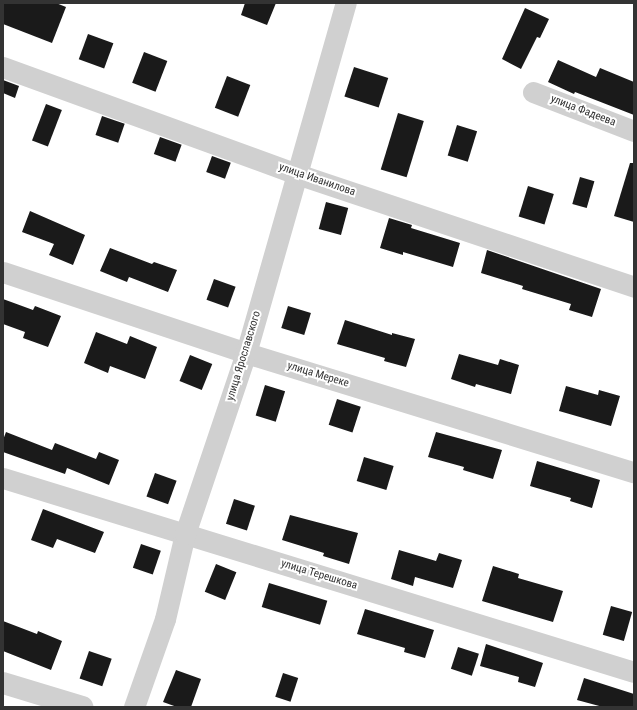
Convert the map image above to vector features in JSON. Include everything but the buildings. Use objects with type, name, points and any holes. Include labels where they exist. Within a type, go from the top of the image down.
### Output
[{"type":"street","name":"улица Ярославского","points":[[134,707],[165,619],[185,534],[246,353],[346,3]]},
{"type":"street","name":"улица Иванилова","points":[[3,67],[297,174],[634,287]]},
{"type":"street","name":"улица Фадеева","points":[[533,92],[634,131]]},
{"type":"street","name":"улица Мереке","points":[[3,272],[246,353],[634,472]]},
{"type":"street","name":"улица Терешкова","points":[[3,478],[634,672]]},
{"type":"street","points":[[3,683],[78,706]]}]
